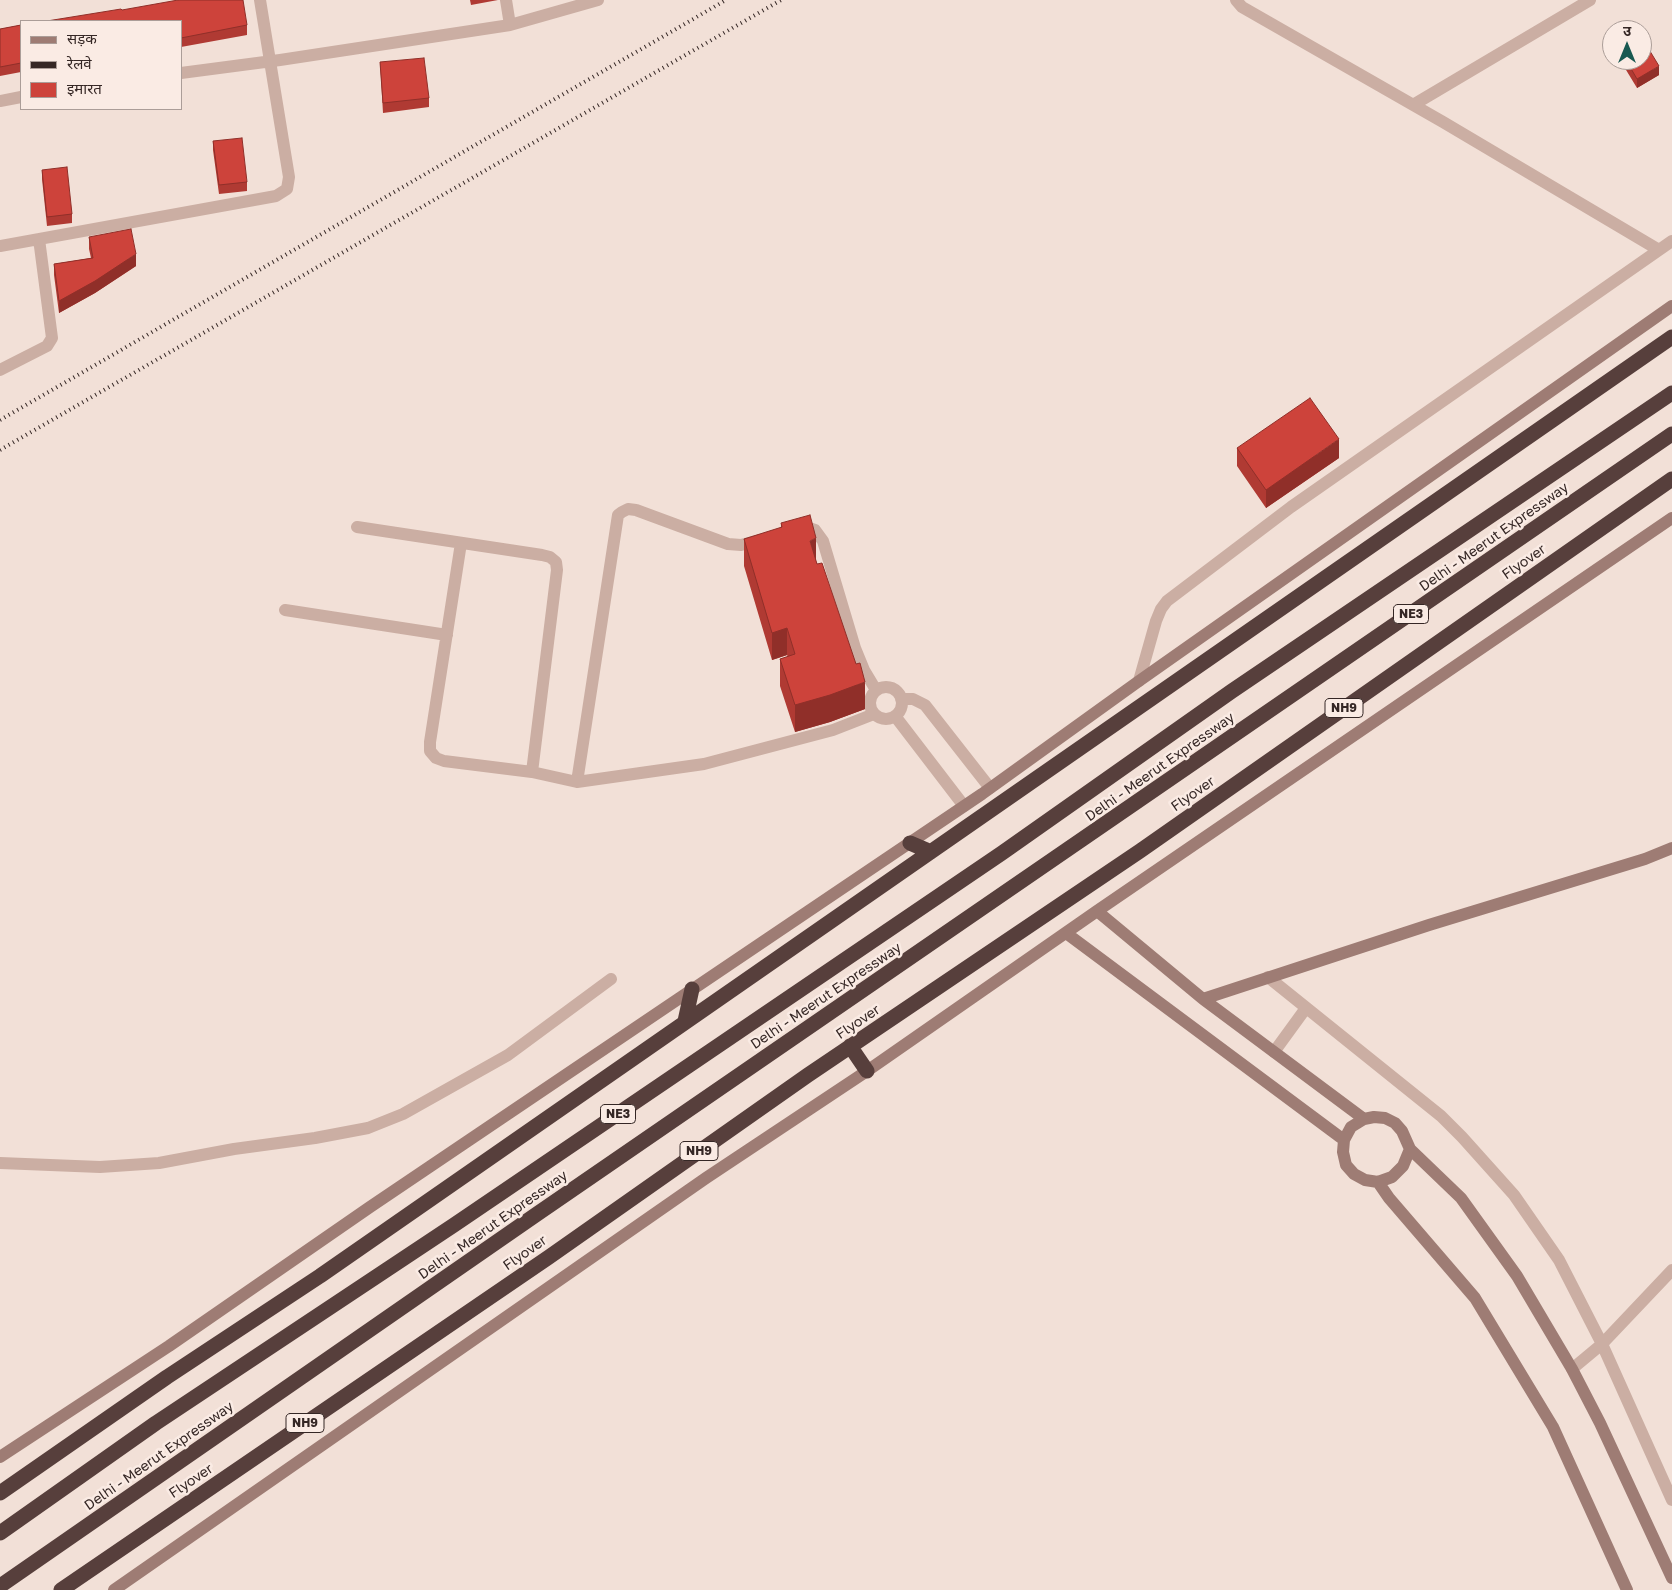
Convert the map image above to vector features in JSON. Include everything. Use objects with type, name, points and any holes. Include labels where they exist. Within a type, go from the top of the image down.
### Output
[{"type":"highway","points":[[0,1493],[167,1377],[377,1236],[1672,337]]},
{"type":"highway","name":"Delhi - Meerut Expressway","points":[[0,1533],[156,1424],[454,1225],[994,858],[1232,691],[1672,393]]},
{"type":"highway","name":"Delhi - Meerut Expressway","points":[[0,1586],[1672,434]]},
{"type":"highway","name":"Flyover","points":[[61,1590],[548,1257],[850,1046],[1140,851],[1672,478]]},
{"type":"highway","points":[[910,842],[931,852]]},
{"type":"highway","points":[[685,1021],[692,990]]},
{"type":"highway","points":[[850,1046],[867,1071]]},
{"type":"street","points":[[0,246],[276,196],[287,189],[289,177],[260,0]]},
{"type":"street","points":[[506,0],[510,25]]},
{"type":"street","points":[[182,73],[270,62],[510,25],[598,0]]},
{"type":"street","points":[[1236,0],[1242,7],[1659,250]]},
{"type":"street","points":[[1413,105],[1590,0]]},
{"type":"street","points":[[0,101],[20,98]]},
{"type":"street","points":[[0,370],[47,346],[52,338],[39,239]]},
{"type":"street","points":[[1139,681],[1156,620],[1161,609],[1168,601],[1292,507],[1672,241]]},
{"type":"street","points":[[0,1457],[169,1346],[370,1207],[964,806],[1672,306]]},
{"type":"street","points":[[577,782],[618,515],[628,509],[636,510],[728,544],[741,545],[774,536]]},
{"type":"street","points":[[114,1590],[706,1178],[867,1071],[1066,932],[1672,518]]},
{"type":"street","points":[[357,527],[542,555],[550,557],[556,562],[557,570],[532,772]]},
{"type":"street","points":[[790,532],[809,528],[815,530],[820,535],[855,648],[864,670],[876,690]]},
{"type":"street","points":[[461,544],[430,751],[436,758],[444,761],[532,772],[577,782],[704,764],[833,730],[874,714]]},
{"type":"street","points":[[285,610],[447,635]]},
{"type":"street","points":[[883,687],[897,692],[901,699],[900,711],[895,716],[887,719],[874,714],[870,707],[870,702],[876,690],[883,687]]},
{"type":"street","points":[[901,699],[918,700],[925,705],[990,788]]},
{"type":"street","points":[[895,716],[964,806]]},
{"type":"street","points":[[1203,999],[1430,924],[1644,859],[1672,848]]},
{"type":"street","points":[[1097,911],[1203,999],[1364,1119]]},
{"type":"street","points":[[1066,932],[1344,1140]]},
{"type":"street","points":[[1268,977],[1441,1116],[1514,1195],[1559,1260],[1602,1344],[1672,1500]]},
{"type":"street","points":[[0,1163],[100,1167],[159,1163],[368,1128],[403,1114],[508,1055],[611,979]]},
{"type":"street","points":[[1274,1052],[1306,1008]]},
{"type":"street","points":[[1410,1149],[1403,1166],[1392,1177],[1378,1182],[1365,1180],[1354,1174],[1346,1165],[1343,1152],[1344,1140],[1351,1127],[1364,1119],[1374,1117],[1385,1118],[1395,1123],[1402,1131],[1410,1149],[1461,1198],[1517,1276],[1572,1368],[1672,1578]]},
{"type":"street","points":[[1378,1182],[1389,1198],[1475,1298],[1553,1427],[1627,1590]]},
{"type":"street","points":[[1572,1368],[1602,1344],[1672,1270]]},
{"type":"building","points":[[178,0],[243,0],[247,25],[182,38],[182,20],[53,20]]},
{"type":"building","points":[[20,25],[20,63],[0,67],[0,29]]},
{"type":"building","points":[[1652,54],[1659,66],[1637,79],[1632,70],[1652,70]]},
{"type":"building","points":[[424,58],[429,98],[383,103],[380,62]]},
{"type":"building","points":[[242,138],[247,182],[219,185],[213,141]]},
{"type":"building","points":[[67,167],[72,214],[47,217],[42,170]]},
{"type":"building","points":[[131,229],[136,254],[95,281],[59,301],[54,264],[93,258],[89,237]]},
{"type":"building","points":[[1310,398],[1339,439],[1266,490],[1237,448]]},
{"type":"building","points":[[810,515],[816,538],[810,541],[817,564],[822,563],[856,664],[860,663],[865,682],[795,705],[780,659],[795,654],[787,628],[772,633],[744,539],[782,527],[781,523]]},
{"type":"railway","points":[[0,420],[726,0]]},
{"type":"railway","points":[[0,450],[781,0]]}]
